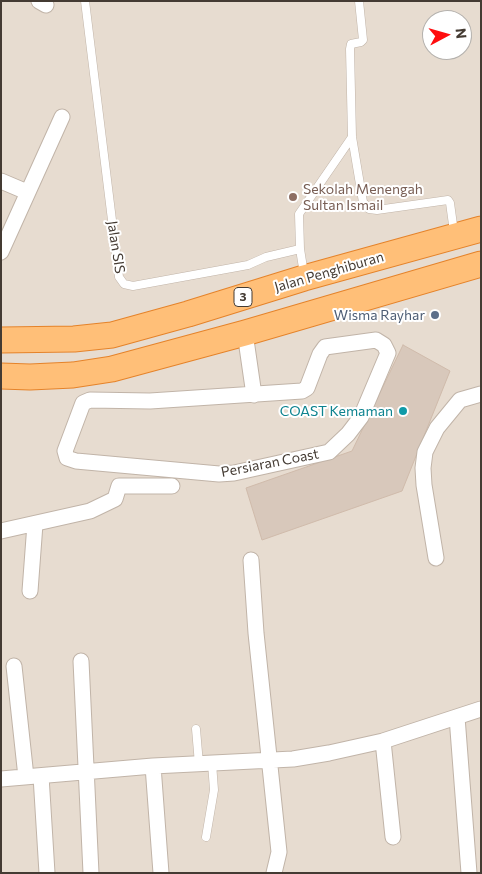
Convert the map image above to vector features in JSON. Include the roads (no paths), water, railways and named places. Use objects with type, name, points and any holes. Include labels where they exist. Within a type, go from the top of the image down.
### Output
[{"type":"highway","name":"Jalan Penghiburan","points":[[1,340],[74,339],[112,335],[481,228]]},
{"type":"highway","points":[[1,376],[30,378],[112,369],[245,333],[481,264]]},
{"type":"street","points":[[1,252],[62,117]]},
{"type":"street","points":[[1,181],[27,192]]},
{"type":"street","points":[[245,333],[254,395]]},
{"type":"street","name":"Persiaran Coast","points":[[376,340],[384,346],[388,353],[361,417],[348,434],[329,452],[234,473],[219,474],[76,462],[67,458],[65,452],[83,402],[90,400],[150,401],[254,395],[302,391],[307,388],[320,354],[325,347],[376,340]]},
{"type":"street","points":[[436,558],[424,485],[423,468],[425,452],[437,428],[460,400],[481,394]]},
{"type":"street","points":[[1,531],[90,511],[115,499],[119,486],[172,486]]},
{"type":"street","points":[[30,591],[35,524]]},
{"type":"street","points":[[251,560],[256,633],[279,852],[274,873]]},
{"type":"street","points":[[81,661],[91,873]]},
{"type":"street","points":[[14,666],[34,777],[47,873]]},
{"type":"street","points":[[1,779],[153,766],[270,761],[328,753],[382,740],[481,709]]},
{"type":"street","points":[[457,717],[469,873]]},
{"type":"street","points":[[382,740],[393,837]]},
{"type":"street","points":[[153,766],[161,873]]},
{"type":"lane","name":"Jalan SIS","points":[[85,1],[119,277],[124,284],[133,286],[248,265],[266,257],[300,249]]},
{"type":"lane","points":[[359,1],[363,40],[352,44],[350,49],[352,137],[364,202],[368,209],[377,210],[448,200],[455,236]]},
{"type":"lane","points":[[304,278],[300,249],[299,214],[352,137]]},
{"type":"lane","points":[[196,728],[214,790],[206,837]]},
{"type":"place","name":"Sekolah Menengah Sultan Ismail","points":[[293,197]]},
{"type":"place","name":"Wisma Rayhar","points":[[435,315]]},
{"type":"place","name":"COAST Kemaman","points":[[403,411]]}]
